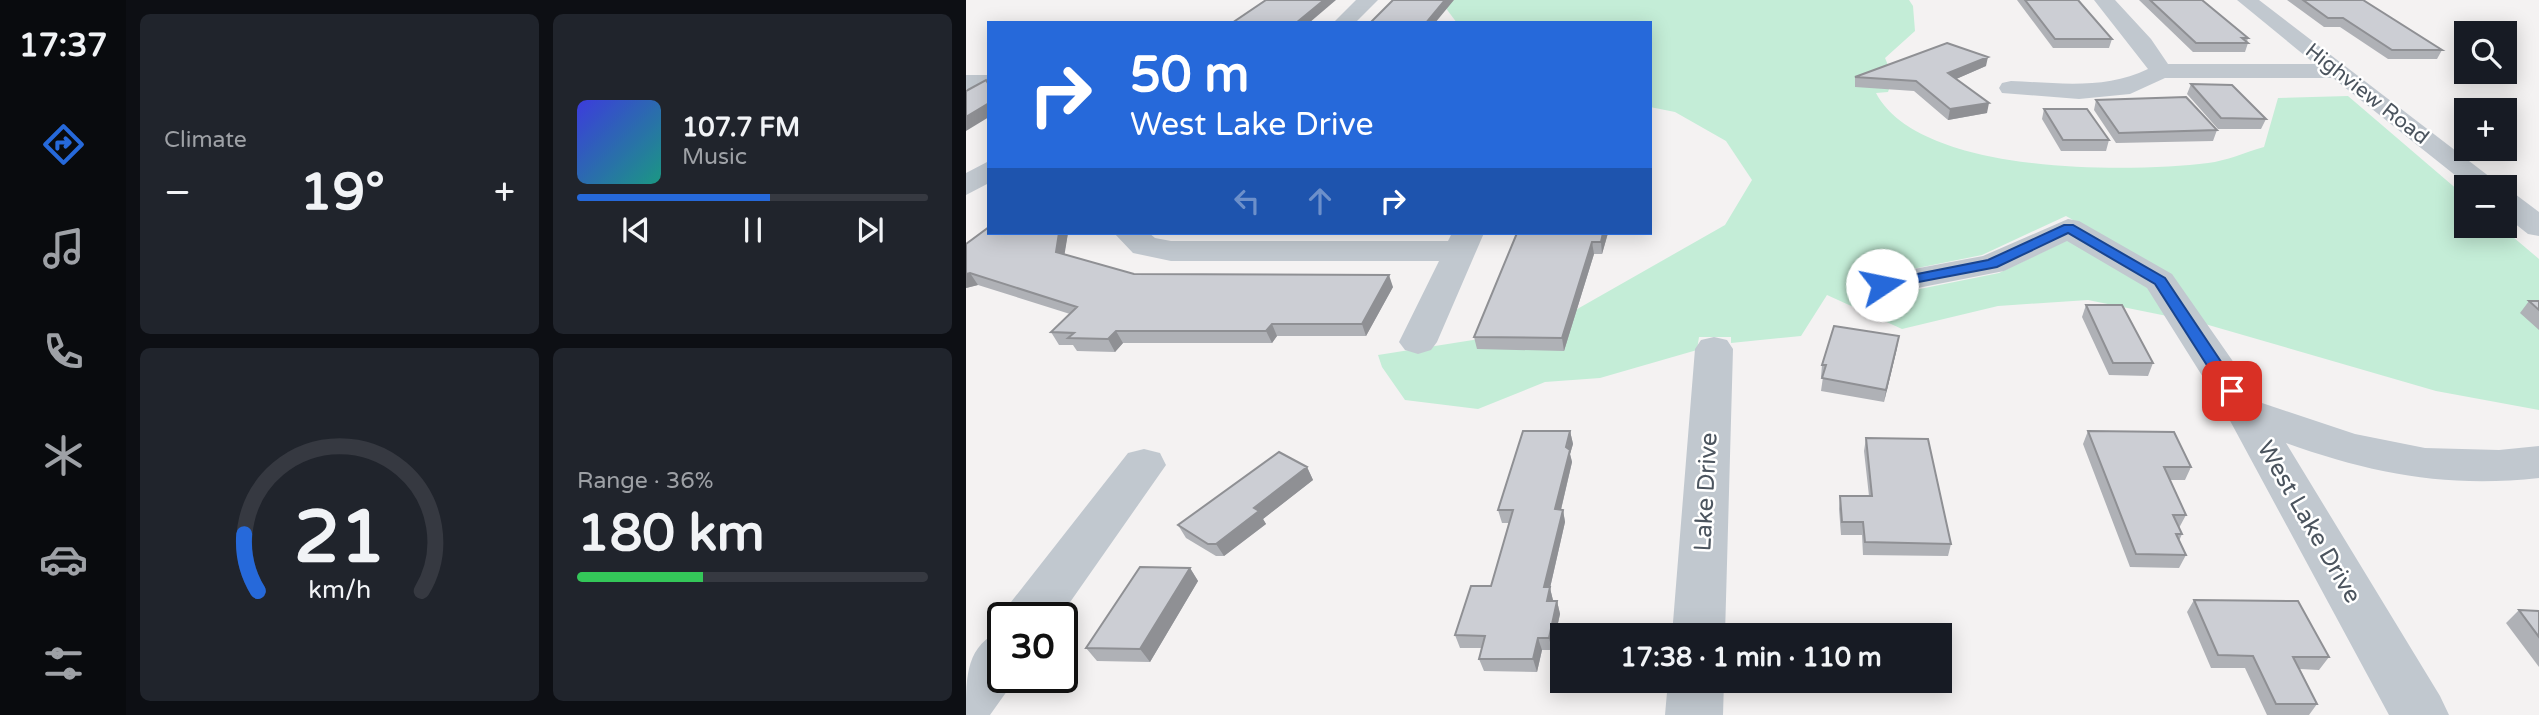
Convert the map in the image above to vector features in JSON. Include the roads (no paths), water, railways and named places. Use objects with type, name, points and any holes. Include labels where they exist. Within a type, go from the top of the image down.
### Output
[{"type":"street","points":[[1345,21],[1368,0]]},
{"type":"street","points":[[2104,0],[2143,44],[2161,71]]},
{"type":"street","name":"Highview Road","points":[[2247,0],[2473,175]]},
{"type":"street","points":[[2011,88],[2079,92],[2130,87],[2161,71],[2339,71]]},
{"type":"street","points":[[966,82],[987,82]]},
{"type":"street","points":[[966,186],[987,171]]},
{"type":"street","points":[[2517,210],[2539,227]]},
{"type":"street","name":"West Lake Drive","points":[[1882,285],[1992,264],[2068,228],[2160,281],[2246,413],[2420,715]]},
{"type":"street","points":[[1132,235],[1145,246],[1171,251],[1464,242],[1418,342]]},
{"type":"street","name":"Lake Drive","points":[[1699,623],[1714,349]]},
{"type":"street","points":[[2246,413],[2349,450],[2441,468],[2503,467],[2539,461]]},
{"type":"street","points":[[1041,602],[1144,465]]},
{"type":"street","points":[[966,702],[987,674]]},
{"type":"street","points":[[1694,715],[1695,693]]}]
